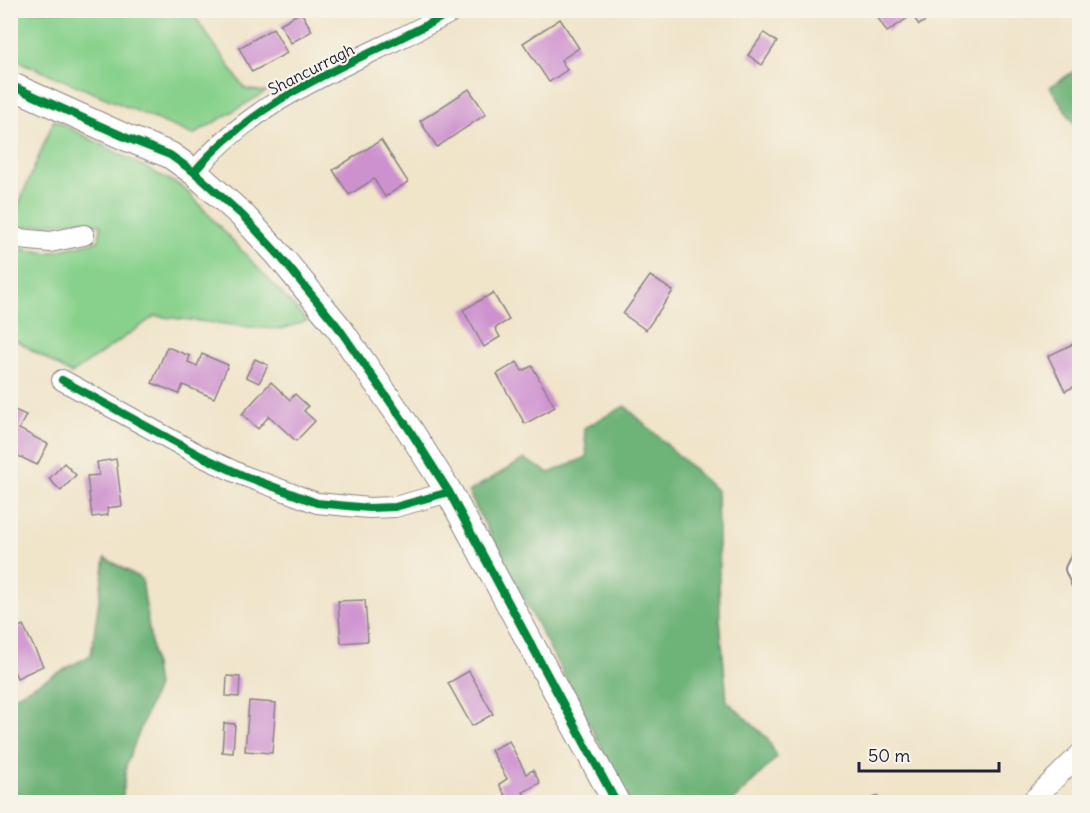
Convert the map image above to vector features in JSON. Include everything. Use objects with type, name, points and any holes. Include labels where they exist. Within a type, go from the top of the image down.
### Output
[{"type":"street","name":"Shancurragh","points":[[194,172],[222,142],[263,109],[310,82],[383,48],[455,10]]},
{"type":"street","points":[[10,85],[170,155],[194,172],[243,216],[278,254],[338,327],[409,429],[449,492],[613,801]]},
{"type":"street","points":[[10,238],[50,242],[84,235]]},
{"type":"street","points":[[62,380],[201,456],[242,475],[317,503],[369,508],[395,507],[449,492]]},
{"type":"street","points":[[1031,802],[1080,754]]},
{"type":"lane","points":[[1080,551],[1071,569],[1080,590]]},
{"type":"green space","points":[[10,11],[191,11],[245,89],[266,92],[193,135],[11,58]]},
{"type":"green space","points":[[1079,68],[1079,131],[1050,87]]},
{"type":"green space","points":[[54,120],[183,187],[307,321],[282,329],[155,316],[71,374],[11,337],[10,247],[48,253],[99,241],[101,225],[78,221],[11,228],[11,223]]},
{"type":"green space","points":[[625,406],[717,491],[720,619],[727,701],[767,738],[777,757],[732,802],[630,802],[468,492],[524,459],[549,473],[587,457],[584,428]]},
{"type":"green space","points":[[105,558],[142,579],[157,686],[126,766],[122,802],[11,802],[11,698],[91,655]]},
{"type":"building","points":[[873,10],[929,10],[933,16],[919,25],[912,15],[887,32]]},
{"type":"building","points":[[301,12],[312,31],[291,43],[280,24]]},
{"type":"building","points":[[560,19],[579,48],[561,60],[567,70],[549,82],[523,43]]},
{"type":"building","points":[[273,28],[287,53],[252,72],[239,48]]},
{"type":"building","points":[[764,33],[777,42],[762,65],[748,55]]},
{"type":"building","points":[[469,89],[486,114],[437,147],[420,121]]},
{"type":"building","points":[[381,140],[408,182],[385,197],[374,179],[349,195],[333,170]]},
{"type":"building","points":[[650,276],[673,291],[646,330],[623,314]]},
{"type":"building","points":[[493,293],[509,320],[495,328],[500,337],[484,347],[463,310]]},
{"type":"building","points":[[1073,344],[1080,357],[1080,384],[1065,391],[1048,356]]},
{"type":"building","points":[[167,347],[190,356],[188,362],[197,366],[202,354],[228,365],[214,398],[183,385],[179,394],[152,383]]},
{"type":"building","points":[[255,359],[268,365],[259,383],[246,377]]},
{"type":"building","points":[[517,362],[522,371],[532,366],[555,407],[525,424],[497,374]]},
{"type":"building","points":[[271,382],[290,400],[295,394],[308,406],[304,411],[315,421],[296,441],[269,416],[258,429],[242,414]]},
{"type":"building","points":[[10,408],[26,415],[19,429],[48,444],[37,465],[10,452]]},
{"type":"building","points":[[116,459],[122,506],[107,508],[108,515],[92,517],[87,476],[99,475],[97,462]]},
{"type":"building","points":[[64,463],[76,475],[61,491],[49,479]]},
{"type":"building","points":[[365,600],[368,641],[341,643],[338,601]]},
{"type":"building","points":[[10,615],[17,628],[23,625],[43,666],[17,678],[13,669],[10,670]]},
{"type":"building","points":[[469,671],[493,714],[472,726],[448,683]]},
{"type":"building","points":[[227,676],[240,677],[239,697],[226,696]]},
{"type":"building","points":[[249,701],[276,703],[272,753],[245,751]]},
{"type":"building","points":[[224,723],[235,724],[233,753],[222,752]]},
{"type":"building","points":[[509,741],[526,774],[533,770],[540,783],[523,792],[526,798],[517,802],[509,802],[499,784],[507,779],[491,750]]},
{"type":"building","points":[[878,796],[881,802],[863,802]]},
{"type":"cycle path","points":[[194,172],[221,143],[251,119],[283,98],[316,79],[455,10]]},
{"type":"cycle path","points":[[10,85],[170,155],[194,172],[243,216],[278,254],[338,327],[409,429],[449,492],[616,802]]},
{"type":"cycle path","points":[[62,380],[201,456],[242,475],[317,503],[369,508],[395,507],[449,492]]}]
